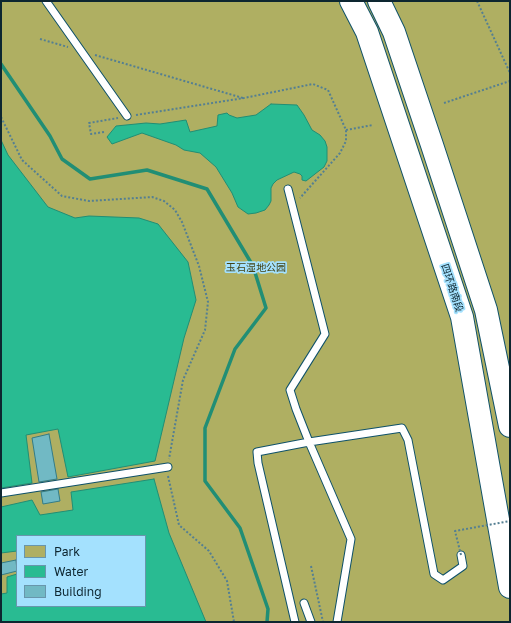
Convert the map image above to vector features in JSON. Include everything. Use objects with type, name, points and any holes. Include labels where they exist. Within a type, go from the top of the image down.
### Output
[{"type":"highway","name":"四环路南段","points":[[351,1],[369,40],[462,317],[510,587]]},
{"type":"highway","points":[[379,1],[397,40],[486,310],[510,426]]},
{"type":"lane","points":[[46,1],[127,116]]},
{"type":"lane","points":[[288,188],[325,334],[290,390],[309,442],[351,539],[336,622]]},
{"type":"lane","points":[[295,622],[258,464],[257,452],[309,442],[402,428],[408,440],[434,574],[443,580],[463,566],[461,555]]},
{"type":"lane","points":[[1,493],[168,467]]},
{"type":"lane","points":[[304,603],[311,622]]},
{"type":"path","points":[[478,1],[510,73]]},
{"type":"path","points":[[40,40],[244,98]]},
{"type":"path","points":[[444,103],[510,81]]},
{"type":"path","points":[[104,132],[91,134],[90,123],[244,98],[314,84],[328,90],[346,130],[346,142],[340,152],[292,206]]},
{"type":"path","points":[[1,117],[22,160],[62,196],[89,201],[152,197],[164,201],[175,210],[182,222],[199,266],[208,302],[205,330],[183,380],[168,467],[168,478],[180,526],[209,551],[227,581],[234,622]]},
{"type":"path","points":[[346,130],[373,125]]},
{"type":"path","points":[[461,555],[455,531],[510,520]]},
{"type":"path","points":[[311,566],[322,622]]},
{"type":"green space","name":"玉石湿地公园","points":[[1,1],[510,1],[510,622],[1,622]]},
{"type":"water","points":[[271,104],[297,105],[312,130],[320,135],[325,141],[327,147],[327,161],[324,167],[306,181],[302,180],[302,176],[300,174],[294,172],[277,180],[271,188],[271,201],[269,205],[265,210],[256,213],[248,214],[238,207],[232,193],[216,167],[200,153],[184,150],[176,145],[142,133],[112,144],[107,137],[116,126],[146,123],[160,124],[186,120],[190,132],[217,126],[218,115],[227,113],[237,118],[256,115]]},
{"type":"water","points":[[1,140],[8,155],[48,207],[75,218],[89,216],[139,218],[158,224],[188,262],[196,300],[184,338],[155,461],[68,477],[58,429],[26,435],[32,483],[1,488]]},
{"type":"water","points":[[154,479],[169,533],[206,622],[1,622],[1,594],[7,593],[7,577],[16,574],[16,607],[146,607],[146,535],[16,535],[16,551],[1,553],[1,507],[32,500],[40,515],[73,510],[71,492]]},
{"type":"building","points":[[49,434],[57,479],[39,482],[32,438]]},
{"type":"building","points":[[58,489],[60,501],[43,504],[41,492]]},
{"type":"building","points":[[16,560],[16,571],[1,575],[1,563]]},
{"type":"waterway","points":[[1,64],[50,136],[62,159],[90,179],[147,170],[207,189],[253,266],[266,308],[235,349],[205,428],[205,481],[240,528],[268,609],[267,622]]}]
